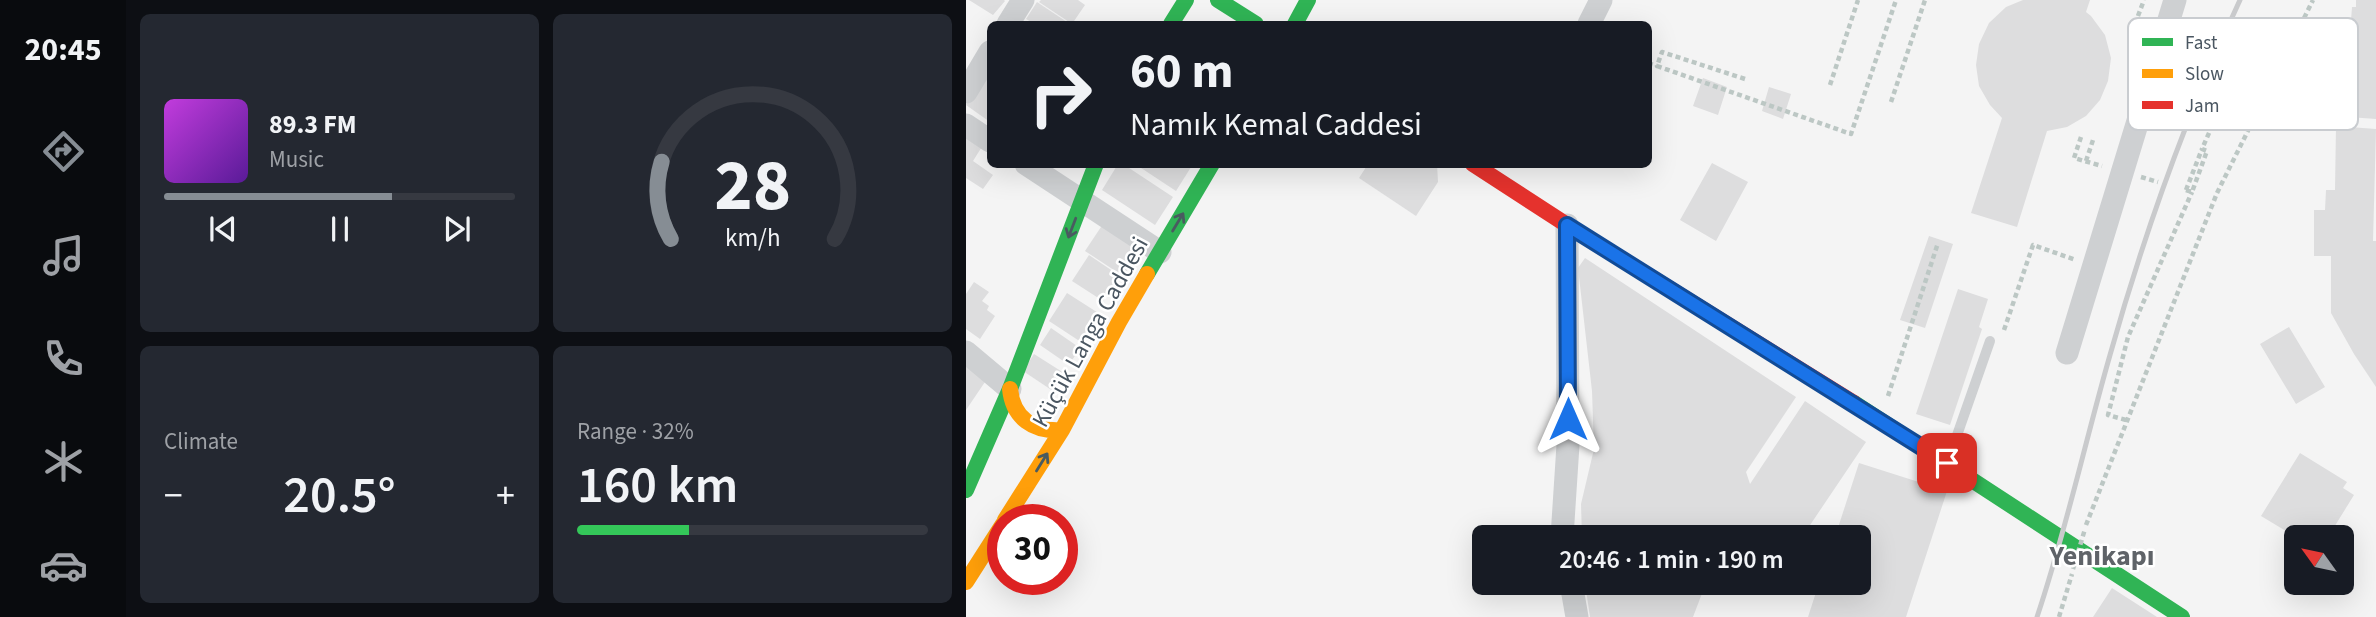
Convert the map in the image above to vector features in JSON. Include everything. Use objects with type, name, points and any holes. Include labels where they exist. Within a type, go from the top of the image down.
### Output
[{"type":"street","points":[[1010,21],[1023,0]]},
{"type":"street","points":[[1173,21],[1186,0]]},
{"type":"street","points":[[1218,0],[1251,21]]},
{"type":"street","points":[[1297,21],[1308,0]]},
{"type":"street","points":[[1590,21],[1601,0]]},
{"type":"street","points":[[2170,18],[2175,0]]},
{"type":"street","points":[[966,92],[987,57]]},
{"type":"street","points":[[966,125],[987,139]]},
{"type":"street","points":[[2067,353],[2094,266],[2131,174],[2142,130]]},
{"type":"street","points":[[1032,168],[1160,252]]},
{"type":"street","points":[[966,490],[1010,389],[1095,168]]},
{"type":"street","name":"Küçük Langa Caddesi","points":[[1015,504],[1062,430],[1119,322],[1210,168]]},
{"type":"street","points":[[1503,172],[1567,225],[1947,463],[2182,617]]},
{"type":"street","points":[[1563,525],[1568,444],[1567,225]]},
{"type":"street","points":[[966,352],[1010,389],[1013,410],[1034,428],[1050,432],[1062,430]]},
{"type":"street","name":"Küçük Langa Caddesi","points":[[966,582],[987,549]]},
{"type":"street","points":[[1572,595],[1577,617]]},
{"type":"lane","points":[[1947,463],[1990,341]]},
{"type":"path","points":[[1830,85],[1858,0]]},
{"type":"path","points":[[1652,64],[1851,134],[1896,0]]},
{"type":"path","points":[[1891,102],[1924,0]]},
{"type":"path","points":[[2137,18],[2144,0]]},
{"type":"path","points":[[2304,18],[2313,0]]},
{"type":"path","points":[[1657,66],[1662,52],[1745,79]]},
{"type":"path","points":[[2126,420],[2108,415],[2128,337],[2192,192],[2186,190],[2210,130]]},
{"type":"path","points":[[2059,617],[2085,529],[2126,420],[2217,193],[2248,130]]},
{"type":"path","points":[[2081,137],[2074,158],[2158,182]]},
{"type":"path","points":[[2086,161],[2093,140]]},
{"type":"path","points":[[1880,421],[1938,243]]},
{"type":"path","points":[[2004,331],[2033,245],[2094,266]]},
{"type":"building","points":[[969,0],[1004,0],[1005,1],[993,15]]},
{"type":"building","points":[[1078,0],[1085,5],[1074,21],[1068,21],[1039,2]]},
{"type":"building","points":[[2023,0],[2090,0],[2086,12],[2105,35],[2111,58],[2108,81],[2100,100],[2086,116],[2067,127],[2047,131],[2017,227],[1971,213],[2002,118],[1990,105],[1979,86],[1976,65],[1979,44],[1989,23],[2006,7]]},
{"type":"building","points":[[2356,0],[2376,0],[2376,119],[2358,118],[2358,18],[2351,18],[2352,7],[2356,7]]},
{"type":"building","points":[[1037,2],[1066,21],[1030,21],[1026,19]]},
{"type":"building","points":[[987,72],[987,120],[966,105]]},
{"type":"building","points":[[1703,78],[1727,87],[1718,115],[1693,106]]},
{"type":"building","points":[[1769,87],[1791,94],[1783,119],[1762,111]]},
{"type":"building","points":[[2376,129],[2373,241],[2376,241],[2376,387],[2331,313],[2331,256],[2314,256],[2314,210],[2325,210],[2326,190],[2335,190],[2336,130]]},
{"type":"building","points":[[966,133],[983,145],[973,161],[993,175],[983,189],[966,178]]},
{"type":"building","points":[[1712,163],[1748,182],[1716,241],[1680,220]]},
{"type":"building","points":[[1116,168],[1129,168],[1173,197],[1155,225],[1102,190]]},
{"type":"building","points":[[1141,168],[1190,168],[1176,191]]},
{"type":"building","points":[[1365,168],[1437,168],[1438,182],[1416,216],[1359,178]]},
{"type":"building","points":[[1103,224],[1141,249],[1123,276],[1085,251]]},
{"type":"building","points":[[1929,236],[1953,244],[1925,328],[1900,320]]},
{"type":"building","points":[[1089,255],[1120,276],[1103,301],[1072,281]]},
{"type":"building","points":[[1585,258],[1796,397],[1746,472],[1750,484],[1805,401],[1866,442],[1810,525],[1582,525],[1581,504],[1594,449],[1592,391],[1578,268]]},
{"type":"building","points":[[974,282],[989,292],[982,301],[989,306],[987,310],[995,316],[980,339],[966,329],[966,294]]},
{"type":"building","points":[[1958,289],[1988,299],[1979,327],[1982,329],[1950,425],[1916,414]]},
{"type":"building","points":[[1067,293],[1103,316],[1084,344],[1049,321]]},
{"type":"building","points":[[2289,327],[2325,387],[2296,404],[2260,344]]},
{"type":"building","points":[[1051,328],[1080,348],[1069,365],[1040,345]]},
{"type":"building","points":[[1034,354],[1064,373],[1053,391],[1023,371]]},
{"type":"building","points":[[966,365],[987,379],[966,410]]},
{"type":"building","points":[[2300,453],[2347,482],[2343,488],[2354,495],[2335,525],[2284,525],[2284,530],[2261,516]]},
{"type":"building","points":[[1859,463],[1947,491],[1906,617],[1808,617],[1815,595],[1871,595],[1871,525],[1839,525]]},
{"type":"building","points":[[2112,588],[2157,617],[2093,617]]},
{"type":"building","points":[[1587,595],[1701,595],[1693,617],[1590,617]]},
{"type":"railway","points":[[2232,18],[2240,0]]},
{"type":"railway","points":[[2037,617],[2123,310],[2185,130]]},
{"type":"traffic: fast","points":[[1173,21],[1186,0]]},
{"type":"traffic: fast","points":[[1218,0],[1251,21]]},
{"type":"traffic: fast","points":[[1297,21],[1308,0]]},
{"type":"traffic: fast","points":[[966,490],[1010,389],[1094,168]]},
{"type":"traffic: fast","points":[[1147,274],[1210,168]]},
{"type":"traffic: fast","points":[[1854,403],[2182,617]]},
{"type":"traffic: slow","points":[[1015,504],[1062,430],[1147,274]]},
{"type":"traffic: slow","points":[[1010,389],[1015,408],[1026,421],[1042,429],[1062,430]]},
{"type":"traffic: slow","points":[[966,582],[987,549]]},
{"type":"traffic: jam","points":[[1479,168],[1854,403]]},
{"type":"district","name":"Yenikapı","points":[[2102,555]]},
{"type":"route","points":[[1568,419],[1567,225],[1947,463]]}]
